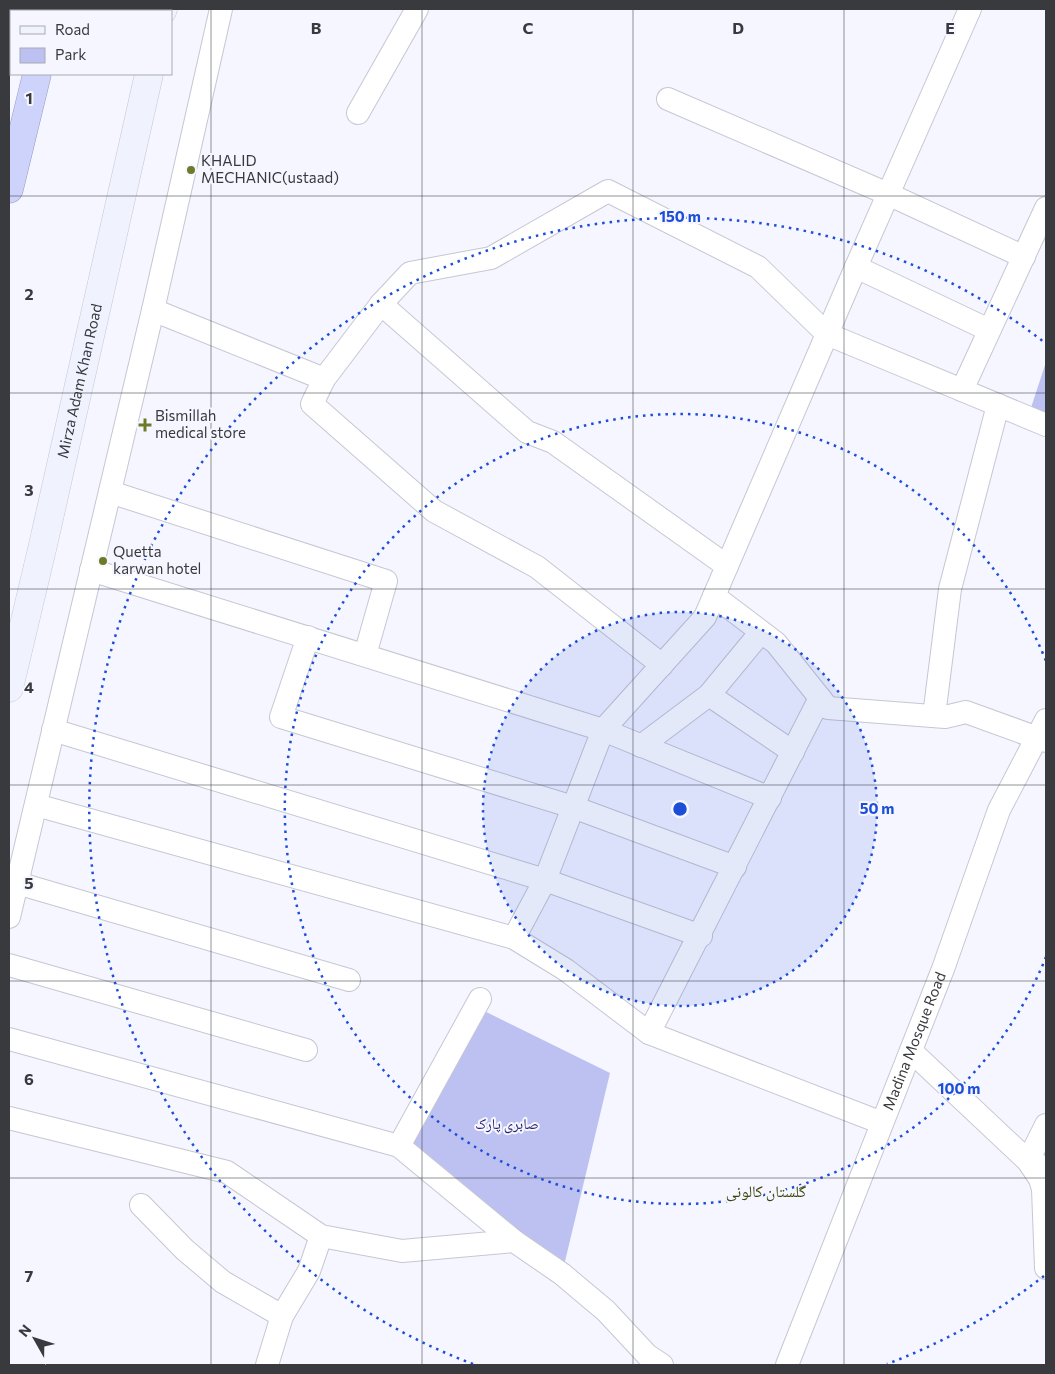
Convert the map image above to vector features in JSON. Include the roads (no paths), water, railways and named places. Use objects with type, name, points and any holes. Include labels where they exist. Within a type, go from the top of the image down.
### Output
[{"type":"highway","points":[[9,189],[37,75]]},
{"type":"main road","name":"Mirza Adam Khan Road","points":[[9,688],[44,545],[149,75]]},
{"type":"street","points":[[9,916],[153,310],[221,9]]},
{"type":"street","points":[[358,113],[417,9]]},
{"type":"street","points":[[514,938],[545,880],[603,730],[705,617],[970,9]]},
{"type":"street","points":[[668,99],[888,194],[1024,257]]},
{"type":"street","points":[[662,666],[537,567],[428,505],[312,404],[324,379],[381,304],[410,273],[490,258],[608,191],[758,267],[827,334],[1046,426]]},
{"type":"street","points":[[962,390],[1046,208]]},
{"type":"street","points":[[856,267],[989,330]]},
{"type":"street","points":[[381,304],[527,432],[553,442],[727,566]]},
{"type":"street","points":[[153,310],[324,379]]},
{"type":"street","points":[[934,716],[950,589],[998,405]]},
{"type":"street","points":[[110,492],[386,581],[364,655]]},
{"type":"street","points":[[91,570],[603,730],[770,798]]},
{"type":"street","points":[[714,596],[776,643],[828,708],[945,717],[966,712],[1043,732]]},
{"type":"street","points":[[641,746],[709,695],[761,632]]},
{"type":"street","points":[[308,637],[281,717],[573,807],[735,867]]},
{"type":"street","points":[[709,695],[793,752]]},
{"type":"street","points":[[649,1034],[701,936],[820,698]]},
{"type":"street","points":[[53,730],[545,880],[701,936]]},
{"type":"street","name":"Madina Mosque Road","points":[[787,1365],[943,969],[999,810],[1043,732]]},
{"type":"street","points":[[36,804],[514,938],[566,970],[649,1034],[882,1123]]},
{"type":"street","points":[[17,883],[349,980]]},
{"type":"street","points":[[9,966],[306,1050]]},
{"type":"street","points":[[399,1146],[480,999]]},
{"type":"street","points":[[9,1038],[399,1146],[514,1241],[576,1286],[606,1311],[647,1355],[662,1365]]},
{"type":"street","points":[[911,1051],[1037,1165]]},
{"type":"street","points":[[9,1118],[227,1172],[321,1236],[402,1251],[514,1241]]},
{"type":"street","points":[[1046,1125],[1037,1165],[1043,1189],[1046,1268]]},
{"type":"street","points":[[141,1205],[185,1250],[223,1282],[282,1316]]},
{"type":"street","points":[[267,1365],[282,1316],[309,1271],[321,1236]]},
{"type":"place","name":"KHALID MECHANIC(ustaad)","points":[[191,170]]},
{"type":"place","name":"Bismillah medical store","points":[[145,425]]},
{"type":"place","name":"Quetta karwan hotel","points":[[103,561]]},
{"type":"district","name":"گلستان کالونی","points":[[766,1191]]},
{"type":"park label","name":"صابری پارک","points":[[507,1124]]}]
